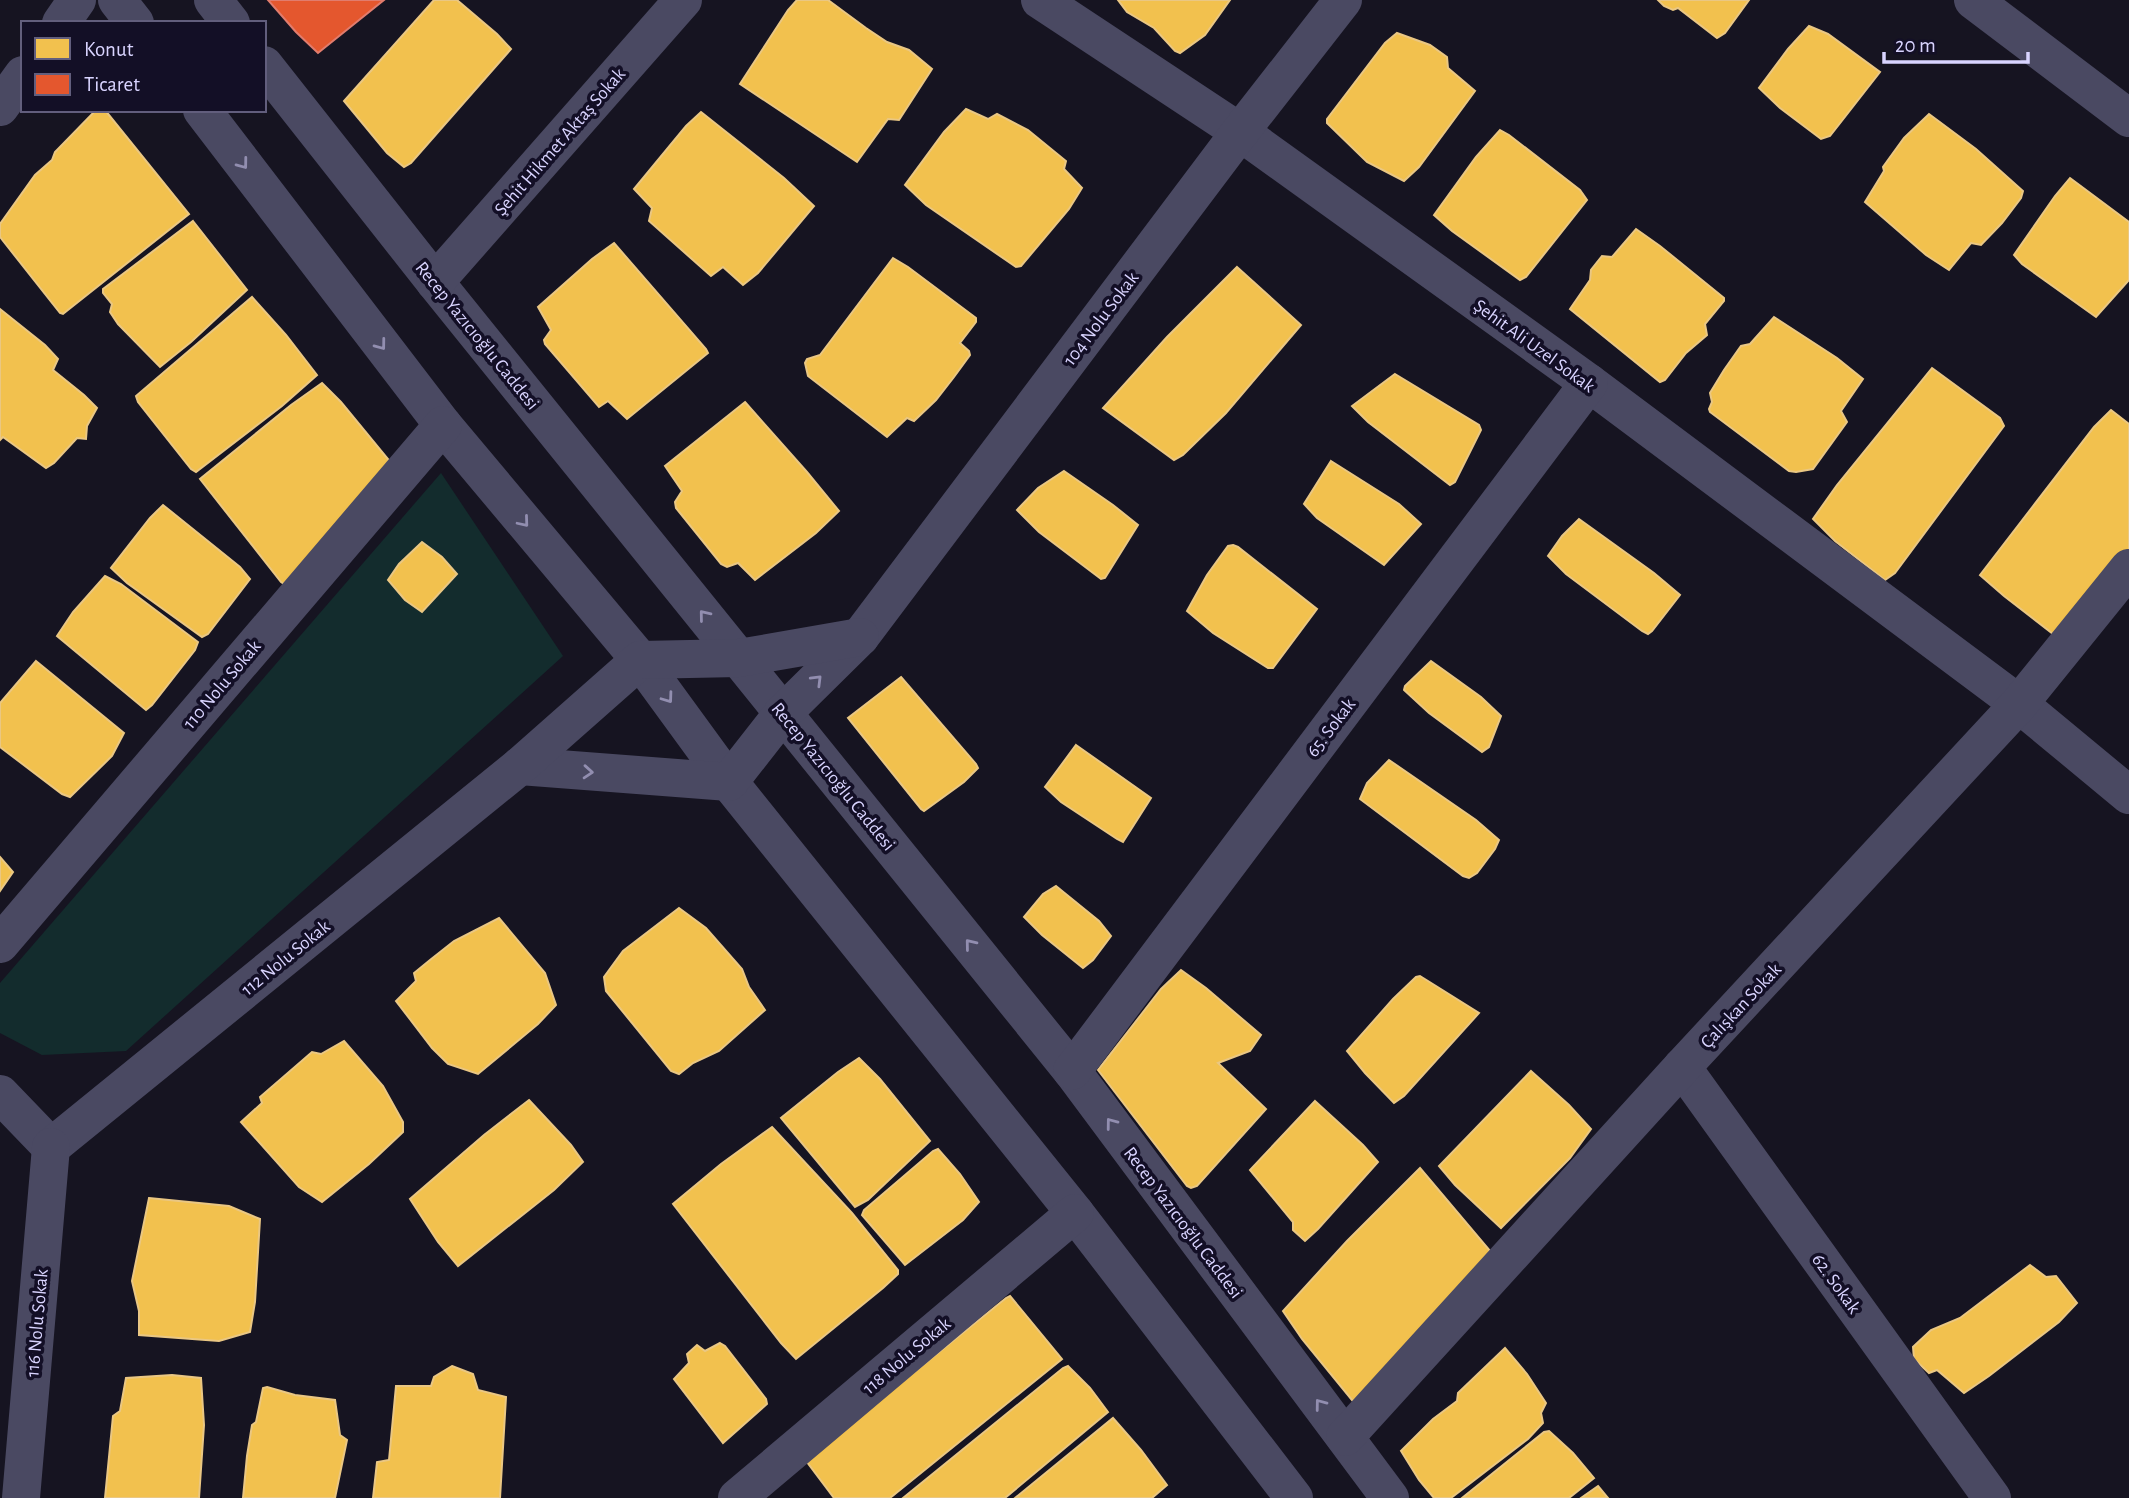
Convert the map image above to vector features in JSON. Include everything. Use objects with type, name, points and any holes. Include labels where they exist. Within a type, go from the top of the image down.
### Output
[{"type":"street","points":[[62,21],[77,0]]},
{"type":"street","points":[[117,0],[133,21]]},
{"type":"street","points":[[213,0],[229,21]]},
{"type":"street","name":"Şehit Hikmet Aktaş Sokak","points":[[435,282],[683,0]]},
{"type":"street","name":"Şehit Ali Uzel Sokak","points":[[1040,0],[1240,132],[1589,383],[2019,704],[2129,796]]},
{"type":"street","name":"104 Nolu Sokak","points":[[729,782],[783,713],[860,637],[1240,132],[1343,0]]},
{"type":"street","points":[[1973,0],[2129,118]]},
{"type":"street","name":"Recep Yazıcıoğlu Caddesi","points":[[266,68],[435,282],[1072,1071],[1390,1498]]},
{"type":"street","points":[[0,107],[21,78]]},
{"type":"street","points":[[204,112],[443,425],[640,660],[729,782],[1075,1213],[1294,1498]]},
{"type":"street","name":"65. Sokak","points":[[1072,1071],[1589,383]]},
{"type":"street","name":"110 Nolu Sokak","points":[[0,944],[443,425]]},
{"type":"street","name":"Çalışkan Sokak","points":[[1345,1437],[1682,1067],[2019,704],[2129,568]]},
{"type":"street","points":[[640,660],[739,658],[860,637]]},
{"type":"street","name":"112 Nolu Sokak","points":[[51,1147],[520,766],[640,660]]},
{"type":"street","points":[[520,766],[729,782]]},
{"type":"street","name":"62. Sokak","points":[[1682,1067],[1992,1498]]},
{"type":"street","points":[[0,1094],[51,1147]]},
{"type":"street","name":"116 Nolu Sokak","points":[[20,1498],[51,1147]]},
{"type":"street","name":"118 Nolu Sokak","points":[[737,1498],[1075,1213]]},
{"type":"green space","points":[[441,473],[563,656],[126,1051],[42,1055],[0,1033],[0,983]]},
{"type":"building: Konut","points":[[434,0],[457,0],[511,49],[411,163],[404,167],[387,153],[344,101]]},
{"type":"building: Konut","points":[[797,0],[828,0],[887,42],[909,50],[932,69],[899,120],[888,119],[857,162],[740,84]]},
{"type":"building: Konut","points":[[1118,0],[1230,0],[1205,35],[1180,53],[1154,28],[1127,12]]},
{"type":"building: Konut","points":[[1658,0],[1749,0],[1725,33],[1717,38],[1678,8],[1673,10]]},
{"type":"building: Konut","points":[[1809,26],[1828,34],[1880,72],[1830,136],[1821,139],[1780,108],[1759,88]]},
{"type":"building: Konut","points":[[1397,33],[1430,45],[1447,57],[1448,68],[1475,91],[1419,167],[1404,181],[1367,162],[1327,123],[1327,119],[1385,43]]},
{"type":"building: Konut","points":[[966,109],[988,119],[997,114],[1028,130],[1066,161],[1064,169],[1082,188],[1069,209],[1021,266],[1016,267],[926,205],[905,185],[944,132]]},
{"type":"building: Konut","points":[[94,112],[107,112],[189,214],[63,314],[0,237],[0,224],[35,175],[52,160],[55,152]]},
{"type":"building: Konut","points":[[701,112],[784,178],[814,206],[758,273],[743,285],[723,267],[711,276],[649,221],[652,208],[634,189],[686,126]]},
{"type":"building: Konut","points":[[1929,114],[1976,149],[2023,191],[2021,198],[2002,223],[1981,245],[1971,243],[1949,270],[1926,255],[1865,202],[1884,171],[1883,167],[1904,138]]},
{"type":"building: Konut","points":[[1500,130],[1580,190],[1587,200],[1526,277],[1520,280],[1434,215],[1476,157]]},
{"type":"building: Konut","points":[[2070,178],[2129,222],[2129,280],[2096,317],[2022,264],[2014,255]]},
{"type":"building: Konut","points":[[193,221],[247,290],[160,367],[118,324],[110,312],[112,304],[103,289]]},
{"type":"building: Konut","points":[[1636,229],[1724,298],[1705,324],[1707,335],[1686,353],[1665,380],[1660,382],[1570,309],[1590,280],[1591,270],[1602,256],[1612,257]]},
{"type":"building: Konut","points":[[614,243],[708,353],[627,419],[608,401],[599,407],[545,344],[544,340],[551,330],[538,307]]},
{"type":"building: Konut","points":[[893,258],[976,318],[976,322],[960,343],[970,355],[954,377],[936,400],[914,421],[907,418],[887,437],[808,376],[805,363],[807,359],[820,355]]},
{"type":"building: Konut","points":[[1237,267],[1301,325],[1226,413],[1183,455],[1174,460],[1103,408],[1167,337]]},
{"type":"building: Konut","points":[[252,297],[317,375],[282,406],[196,472],[138,402],[136,396]]},
{"type":"building: Konut","points":[[0,309],[45,345],[58,359],[53,370],[97,408],[87,426],[86,439],[77,438],[46,468],[3,437],[0,440]]},
{"type":"building: Konut","points":[[1774,317],[1837,358],[1863,379],[1841,411],[1847,422],[1813,469],[1789,471],[1709,409],[1712,402],[1710,393],[1724,370],[1741,346],[1750,344]]},
{"type":"building: Konut","points":[[1932,368],[2000,418],[2004,426],[1895,573],[1885,580],[1835,541],[1813,519],[1837,485]]},
{"type":"building: Konut","points":[[1395,374],[1479,425],[1481,430],[1455,482],[1450,485],[1368,422],[1352,406]]},
{"type":"building: Konut","points":[[322,383],[392,464],[284,584],[200,479]]},
{"type":"building: Konut","points":[[745,402],[839,511],[816,533],[755,580],[738,563],[727,567],[721,564],[676,508],[675,502],[682,491],[665,466]]},
{"type":"building: Konut","points":[[2111,410],[2129,424],[2129,551],[2057,637],[1980,575],[2094,427]]},
{"type":"building: Konut","points":[[1331,461],[1399,504],[1421,524],[1384,565],[1317,518],[1304,504]]},
{"type":"building: Konut","points":[[1064,471],[1138,525],[1105,578],[1101,579],[1039,532],[1017,510],[1038,488]]},
{"type":"building: Konut","points":[[163,505],[240,567],[250,579],[208,634],[202,637],[127,583],[111,568]]},
{"type":"building: Konut","points":[[1579,519],[1680,595],[1648,634],[1566,574],[1548,556],[1562,536]]},
{"type":"building: Konut","points":[[422,542],[442,557],[457,574],[422,612],[405,600],[388,580],[399,564]]},
{"type":"building: Konut","points":[[1233,545],[1317,609],[1273,668],[1268,668],[1213,633],[1187,611],[1207,575],[1228,546]]},
{"type":"building: Konut","points":[[105,576],[121,584],[198,642],[195,650],[146,710],[57,636],[73,612]]},
{"type":"building: Konut","points":[[36,661],[124,733],[112,756],[70,797],[62,794],[0,747],[0,703]]},
{"type":"building: Konut","points":[[1431,661],[1481,697],[1501,716],[1489,747],[1482,752],[1429,713],[1404,690]]},
{"type":"building: Konut","points":[[901,677],[978,768],[964,782],[924,811],[848,718]]},
{"type":"building: Konut","points":[[1076,745],[1151,798],[1123,842],[1061,802],[1045,787]]},
{"type":"building: Konut","points":[[1389,760],[1476,820],[1499,840],[1477,873],[1469,878],[1463,876],[1360,799],[1367,783]]},
{"type":"building: Konut","points":[[0,857],[13,872],[0,891]]},
{"type":"building: Konut","points":[[1056,886],[1099,921],[1111,936],[1093,960],[1083,968],[1024,917],[1043,894]]},
{"type":"building: Konut","points":[[679,908],[706,928],[742,969],[749,987],[765,1010],[719,1051],[693,1063],[679,1074],[671,1071],[606,991],[604,977],[623,951]]},
{"type":"building: Konut","points":[[499,918],[545,973],[556,1005],[538,1024],[478,1074],[448,1064],[432,1048],[396,1001],[416,981],[414,973],[430,960],[454,941]]},
{"type":"building: Konut","points":[[1181,970],[1261,1035],[1250,1051],[1218,1063],[1266,1109],[1197,1186],[1191,1188],[1098,1070],[1161,989]]},
{"type":"building: Konut","points":[[1420,976],[1479,1013],[1404,1096],[1394,1103],[1347,1051],[1393,999]]},
{"type":"building: Konut","points":[[344,1041],[383,1086],[403,1122],[403,1132],[322,1202],[299,1187],[241,1122],[262,1103],[260,1097],[312,1052],[321,1054]]},
{"type":"building: Konut","points":[[859,1058],[880,1079],[930,1141],[868,1200],[855,1207],[781,1118]]},
{"type":"building: Konut","points":[[1531,1071],[1591,1129],[1570,1158],[1501,1228],[1455,1185],[1439,1166]]},
{"type":"building: Konut","points":[[529,1100],[571,1145],[583,1162],[554,1190],[458,1266],[438,1242],[410,1199]]},
{"type":"building: Konut","points":[[1315,1101],[1378,1162],[1305,1241],[1293,1230],[1293,1222],[1250,1170]]},
{"type":"building: Konut","points":[[772,1127],[852,1213],[898,1270],[898,1274],[883,1288],[796,1359],[673,1204],[721,1164]]},
{"type":"building: Konut","points":[[938,1149],[960,1174],[979,1202],[963,1220],[905,1265],[862,1215],[864,1210]]},
{"type":"building: Konut","points":[[1420,1168],[1496,1258],[1356,1405],[1302,1339],[1283,1311],[1347,1241]]},
{"type":"building: Konut","points":[[149,1198],[229,1206],[260,1219],[255,1302],[250,1332],[219,1341],[139,1335],[139,1311],[132,1281]]},
{"type":"building: Konut","points":[[2030,1265],[2046,1277],[2056,1276],[2077,1303],[2059,1322],[1964,1393],[1937,1370],[1929,1373],[1914,1359],[1913,1347],[1931,1330],[1960,1318]]},
{"type":"building: Konut","points":[[1010,1296],[1062,1359],[890,1498],[834,1498],[807,1462],[809,1457]]},
{"type":"building: Konut","points":[[720,1343],[766,1399],[767,1404],[723,1443],[674,1379],[689,1363],[687,1354],[697,1345],[705,1351]]},
{"type":"building: Konut","points":[[1505,1348],[1546,1403],[1541,1413],[1543,1423],[1528,1439],[1451,1498],[1434,1498],[1401,1451],[1433,1419],[1457,1401],[1458,1393]]},
{"type":"building: Konut","points":[[452,1366],[473,1374],[478,1390],[506,1397],[500,1498],[373,1498],[377,1462],[389,1460],[396,1386],[431,1386],[434,1377]]},
{"type":"building: Konut","points":[[1068,1366],[1090,1388],[1108,1412],[1005,1498],[903,1498],[1063,1368]]},
{"type":"building: Konut","points":[[172,1375],[201,1378],[204,1425],[199,1498],[105,1498],[113,1416],[120,1411],[126,1378]]},
{"type":"building: Konut","points":[[263,1388],[295,1395],[335,1400],[340,1435],[347,1440],[335,1498],[243,1498],[252,1425],[256,1422]]},
{"type":"building: Konut","points":[[1113,1418],[1167,1485],[1152,1498],[1015,1498]]},
{"type":"building: Konut","points":[[1549,1431],[1573,1453],[1594,1478],[1569,1498],[1462,1498],[1544,1432]]},
{"type":"building: Konut","points":[[1598,1486],[1608,1498],[1581,1498]]},
{"type":"building: Ticaret","points":[[268,0],[384,0],[318,53]]}]
